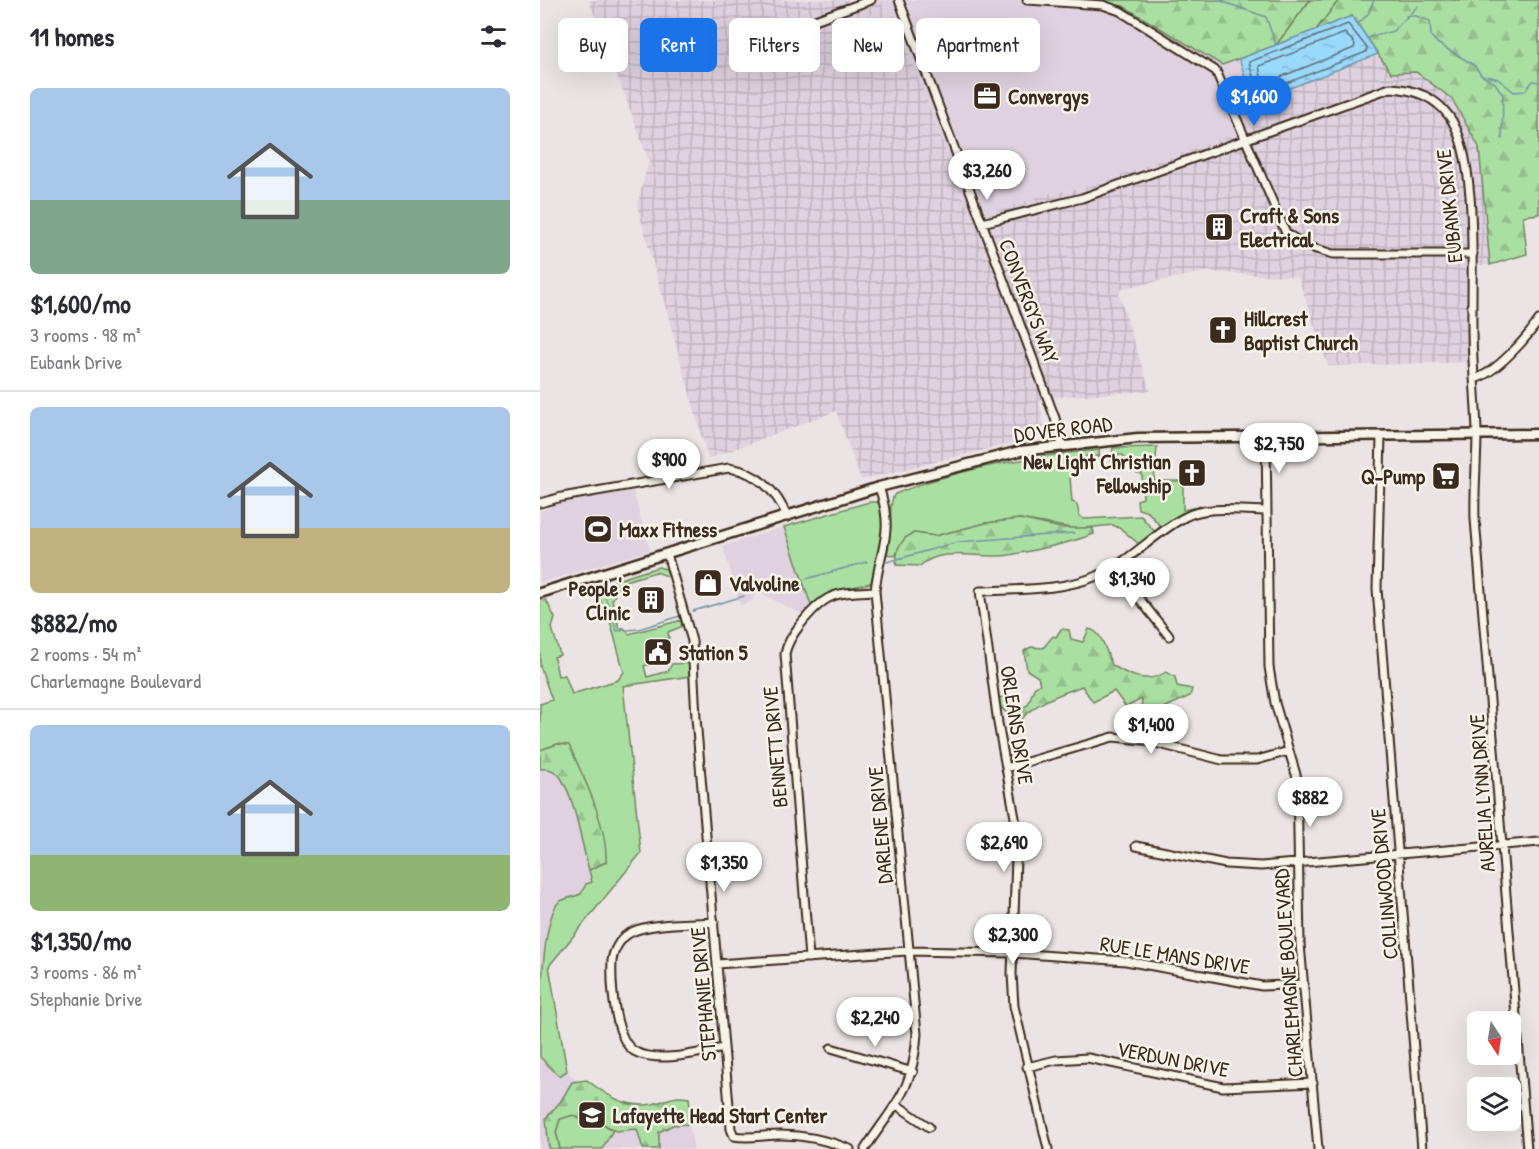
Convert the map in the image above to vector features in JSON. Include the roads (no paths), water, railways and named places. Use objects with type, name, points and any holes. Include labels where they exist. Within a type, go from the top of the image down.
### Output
[{"type":"main road","name":"DOVER ROAD","points":[[540,593],[879,487],[988,458],[1062,445],[1138,438],[1539,434]]},
{"type":"street","points":[[820,18],[871,0]]},
{"type":"street","name":"CONVERGYS WAY","points":[[899,0],[1055,418],[1062,445]]},
{"type":"street","points":[[1027,0],[1102,5],[1120,11],[1216,71],[1286,233],[1306,246],[1333,254],[1473,254]]},
{"type":"street","name":"EUBANK DRIVE","points":[[982,223],[1082,198],[1390,88],[1422,93],[1449,116],[1456,127],[1465,162],[1473,254],[1477,434]]},
{"type":"street","points":[[1474,379],[1486,375],[1498,366],[1539,321]]},
{"type":"street","name":"AURELIA LYNN DRIVE","points":[[1477,434],[1475,519],[1496,747],[1527,1149]]},
{"type":"street","name":"COLLINWOOD DRIVE","points":[[1381,436],[1376,567],[1422,1149]]},
{"type":"street","name":"CHARLEMAGNE BOULEVARD","points":[[1266,438],[1269,667],[1275,703],[1298,793],[1296,863],[1318,1149]]},
{"type":"street","points":[[540,503],[562,497],[729,468],[742,470],[771,490],[781,502],[787,517]]},
{"type":"street","name":"DARLENE DRIVE","points":[[865,1149],[897,1105],[913,1072],[916,1034],[875,591],[878,567],[888,529],[887,511],[879,487]]},
{"type":"street","points":[[1169,636],[1114,567],[1193,514],[1267,511]]},
{"type":"street","name":"STEPHANIE DRIVE","points":[[667,554],[692,641],[696,718],[731,1129],[734,1136],[745,1138],[779,1135],[811,1137],[850,1149]]},
{"type":"street","name":"ORLEANS DRIVE","points":[[1048,1149],[1014,1006],[1013,953],[1017,829],[980,591],[1056,586],[1098,576],[1114,567]]},
{"type":"street","name":"BENNETT DRIVE","points":[[809,958],[784,668],[786,648],[812,610],[824,599],[839,594],[875,591]]},
{"type":"street","points":[[1006,768],[1113,737],[1144,740],[1226,760],[1257,760],[1289,751]]},
{"type":"street","points":[[1136,846],[1226,864],[1261,866],[1539,842]]},
{"type":"street","points":[[714,922],[641,928],[625,937],[616,948],[612,960],[618,1025],[624,1042],[638,1054],[661,1056],[724,1048]]},
{"type":"street","name":"RUE LE MANS DRIVE","points":[[717,964],[907,951],[1013,953],[1126,961],[1262,986],[1304,984]]},
{"type":"street","points":[[831,1048],[913,1072]]},
{"type":"street","name":"VERDUN DRIVE","points":[[1027,1067],[1056,1060],[1088,1058],[1223,1087],[1313,1083]]},
{"type":"street","points":[[897,1105],[929,1127]]},
{"type":"water","points":[[1352,16],[1378,54],[1254,102],[1239,59]]},
{"type":"waterway","points":[[1218,0],[1266,17],[1276,45]]},
{"type":"waterway","points":[[1358,24],[1368,14],[1374,0]]},
{"type":"waterway","points":[[1367,38],[1393,31],[1418,6]]},
{"type":"waterway","points":[[1406,16],[1416,16],[1430,21],[1431,36],[1437,43],[1474,65],[1481,75],[1495,83],[1503,95],[1502,139]]},
{"type":"waterway","points":[[1487,76],[1498,79],[1514,92],[1525,91],[1533,81],[1539,82]]},
{"type":"waterway","points":[[887,562],[958,542],[1074,533]]},
{"type":"waterway","points":[[806,579],[867,562]]},
{"type":"waterway","points":[[602,588],[617,631],[639,629],[680,616]]},
{"type":"waterway","points":[[693,611],[744,596]]},
{"type":"place","name":"Convergys","points":[[987,96]]},
{"type":"place","name":"Craft & Sons Electrical","points":[[1219,227]]},
{"type":"place","name":"Hillcrest Baptist Church","points":[[1223,330]]},
{"type":"place","name":"New Light Christian Fellowship","points":[[1192,473]]},
{"type":"place","name":"Q-Pump","points":[[1446,476]]},
{"type":"place","name":"Maxx Fitness","points":[[598,529]]},
{"type":"place","name":"Valvoline","points":[[708,583]]},
{"type":"place","name":"People's Clinic","points":[[651,600]]},
{"type":"place","name":"Station 5","points":[[658,652]]},
{"type":"place","name":"Lafayette Head Start Center","points":[[592,1115]]}]
